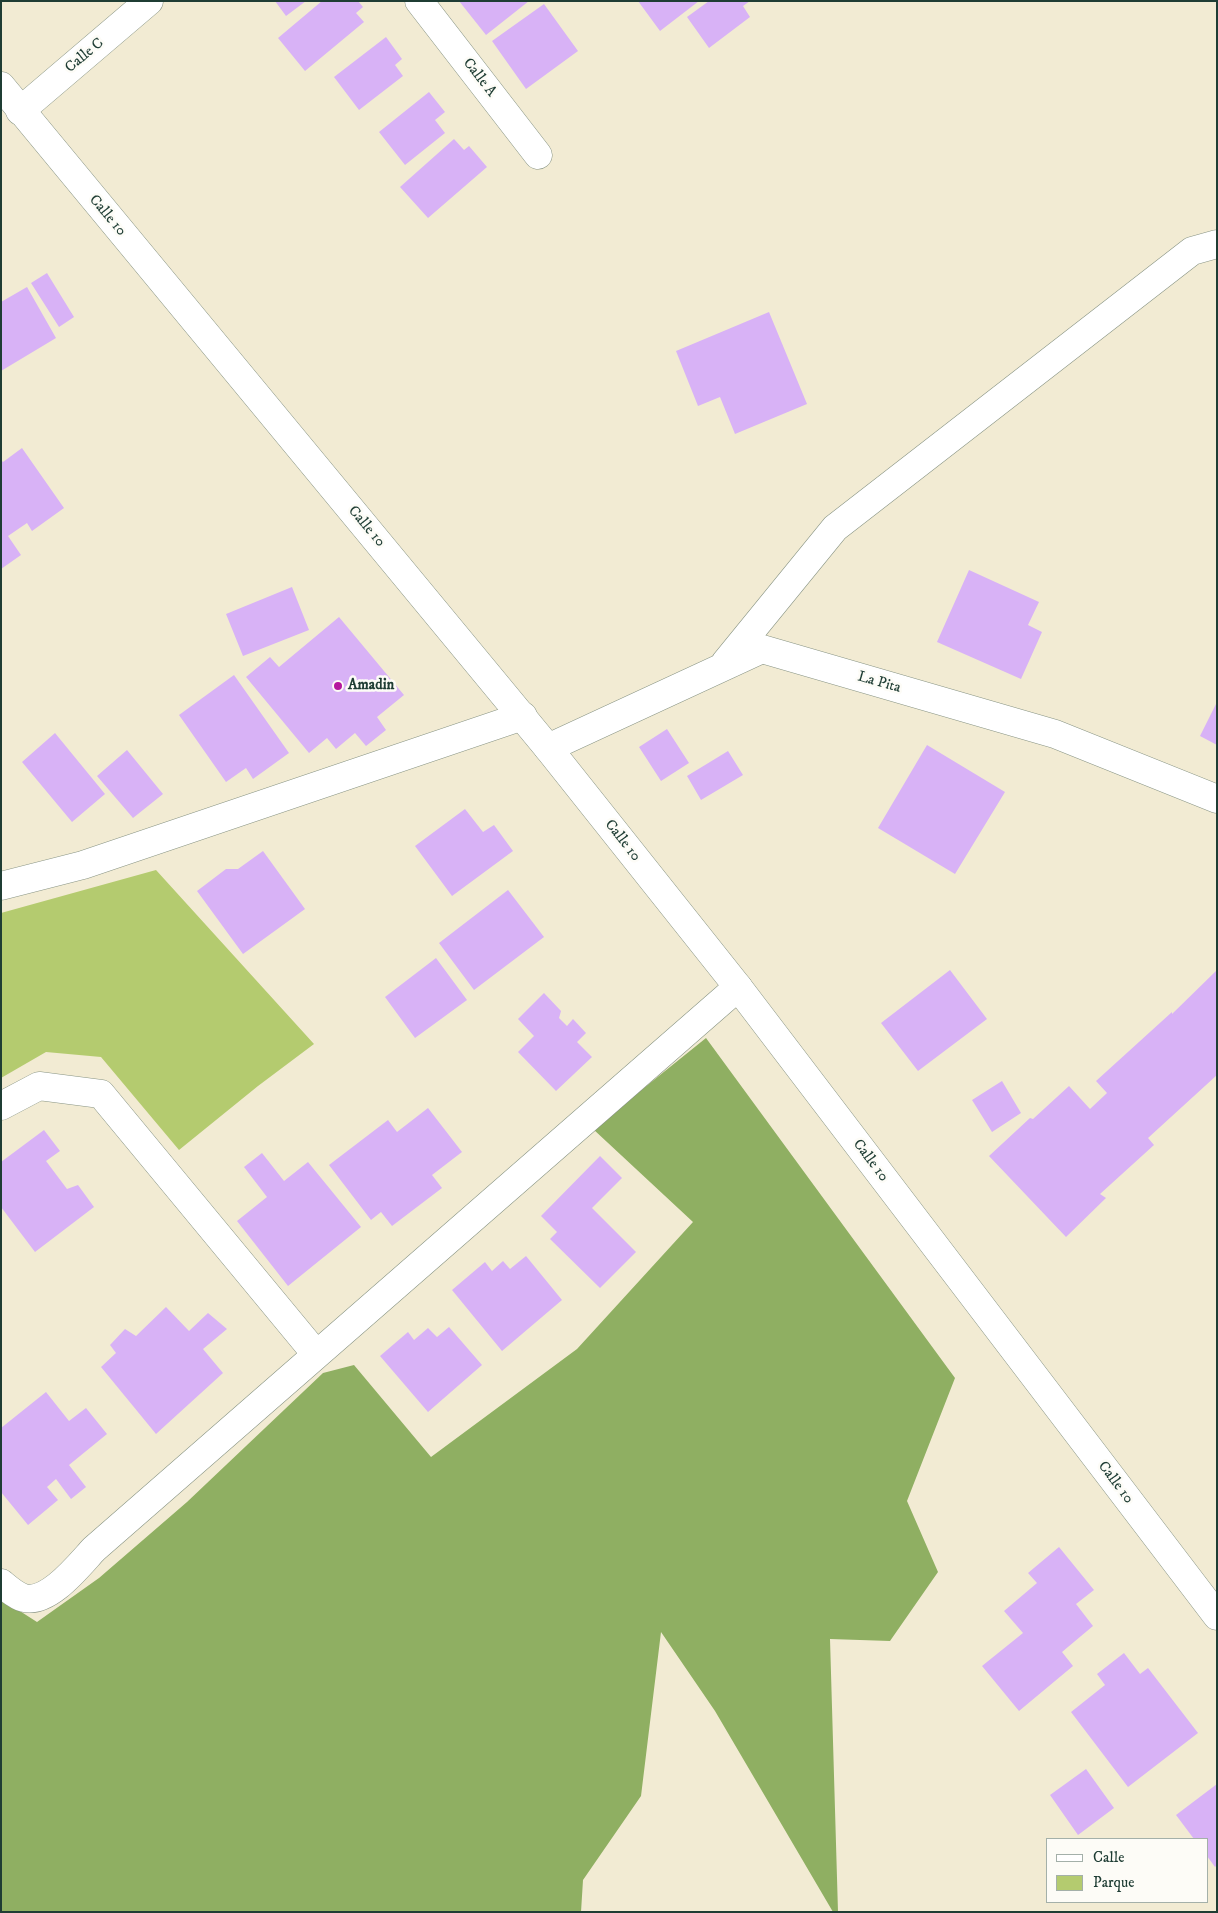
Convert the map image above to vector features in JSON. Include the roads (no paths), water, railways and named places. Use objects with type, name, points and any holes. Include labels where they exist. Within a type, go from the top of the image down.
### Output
[{"type":"street","name":"Calle C","points":[[20,111],[150,1]]},
{"type":"street","name":"Calle A","points":[[419,1],[538,155]]},
{"type":"street","name":"Calle 10","points":[[1,86],[523,716],[738,987],[1217,1616]]},
{"type":"street","points":[[721,668],[835,528],[1192,250],[1217,244]]},
{"type":"street","name":"La Pita","points":[[548,748],[762,649],[1056,734],[1217,799]]},
{"type":"street","points":[[1,886],[83,866],[523,716]]},
{"type":"street","points":[[1,1583],[24,1598],[40,1597],[59,1586],[94,1549],[738,987]]},
{"type":"street","points":[[1,1106],[39,1086],[101,1094],[316,1354]]},
{"type":"place","name":"Amadin","points":[[338,686]]}]
